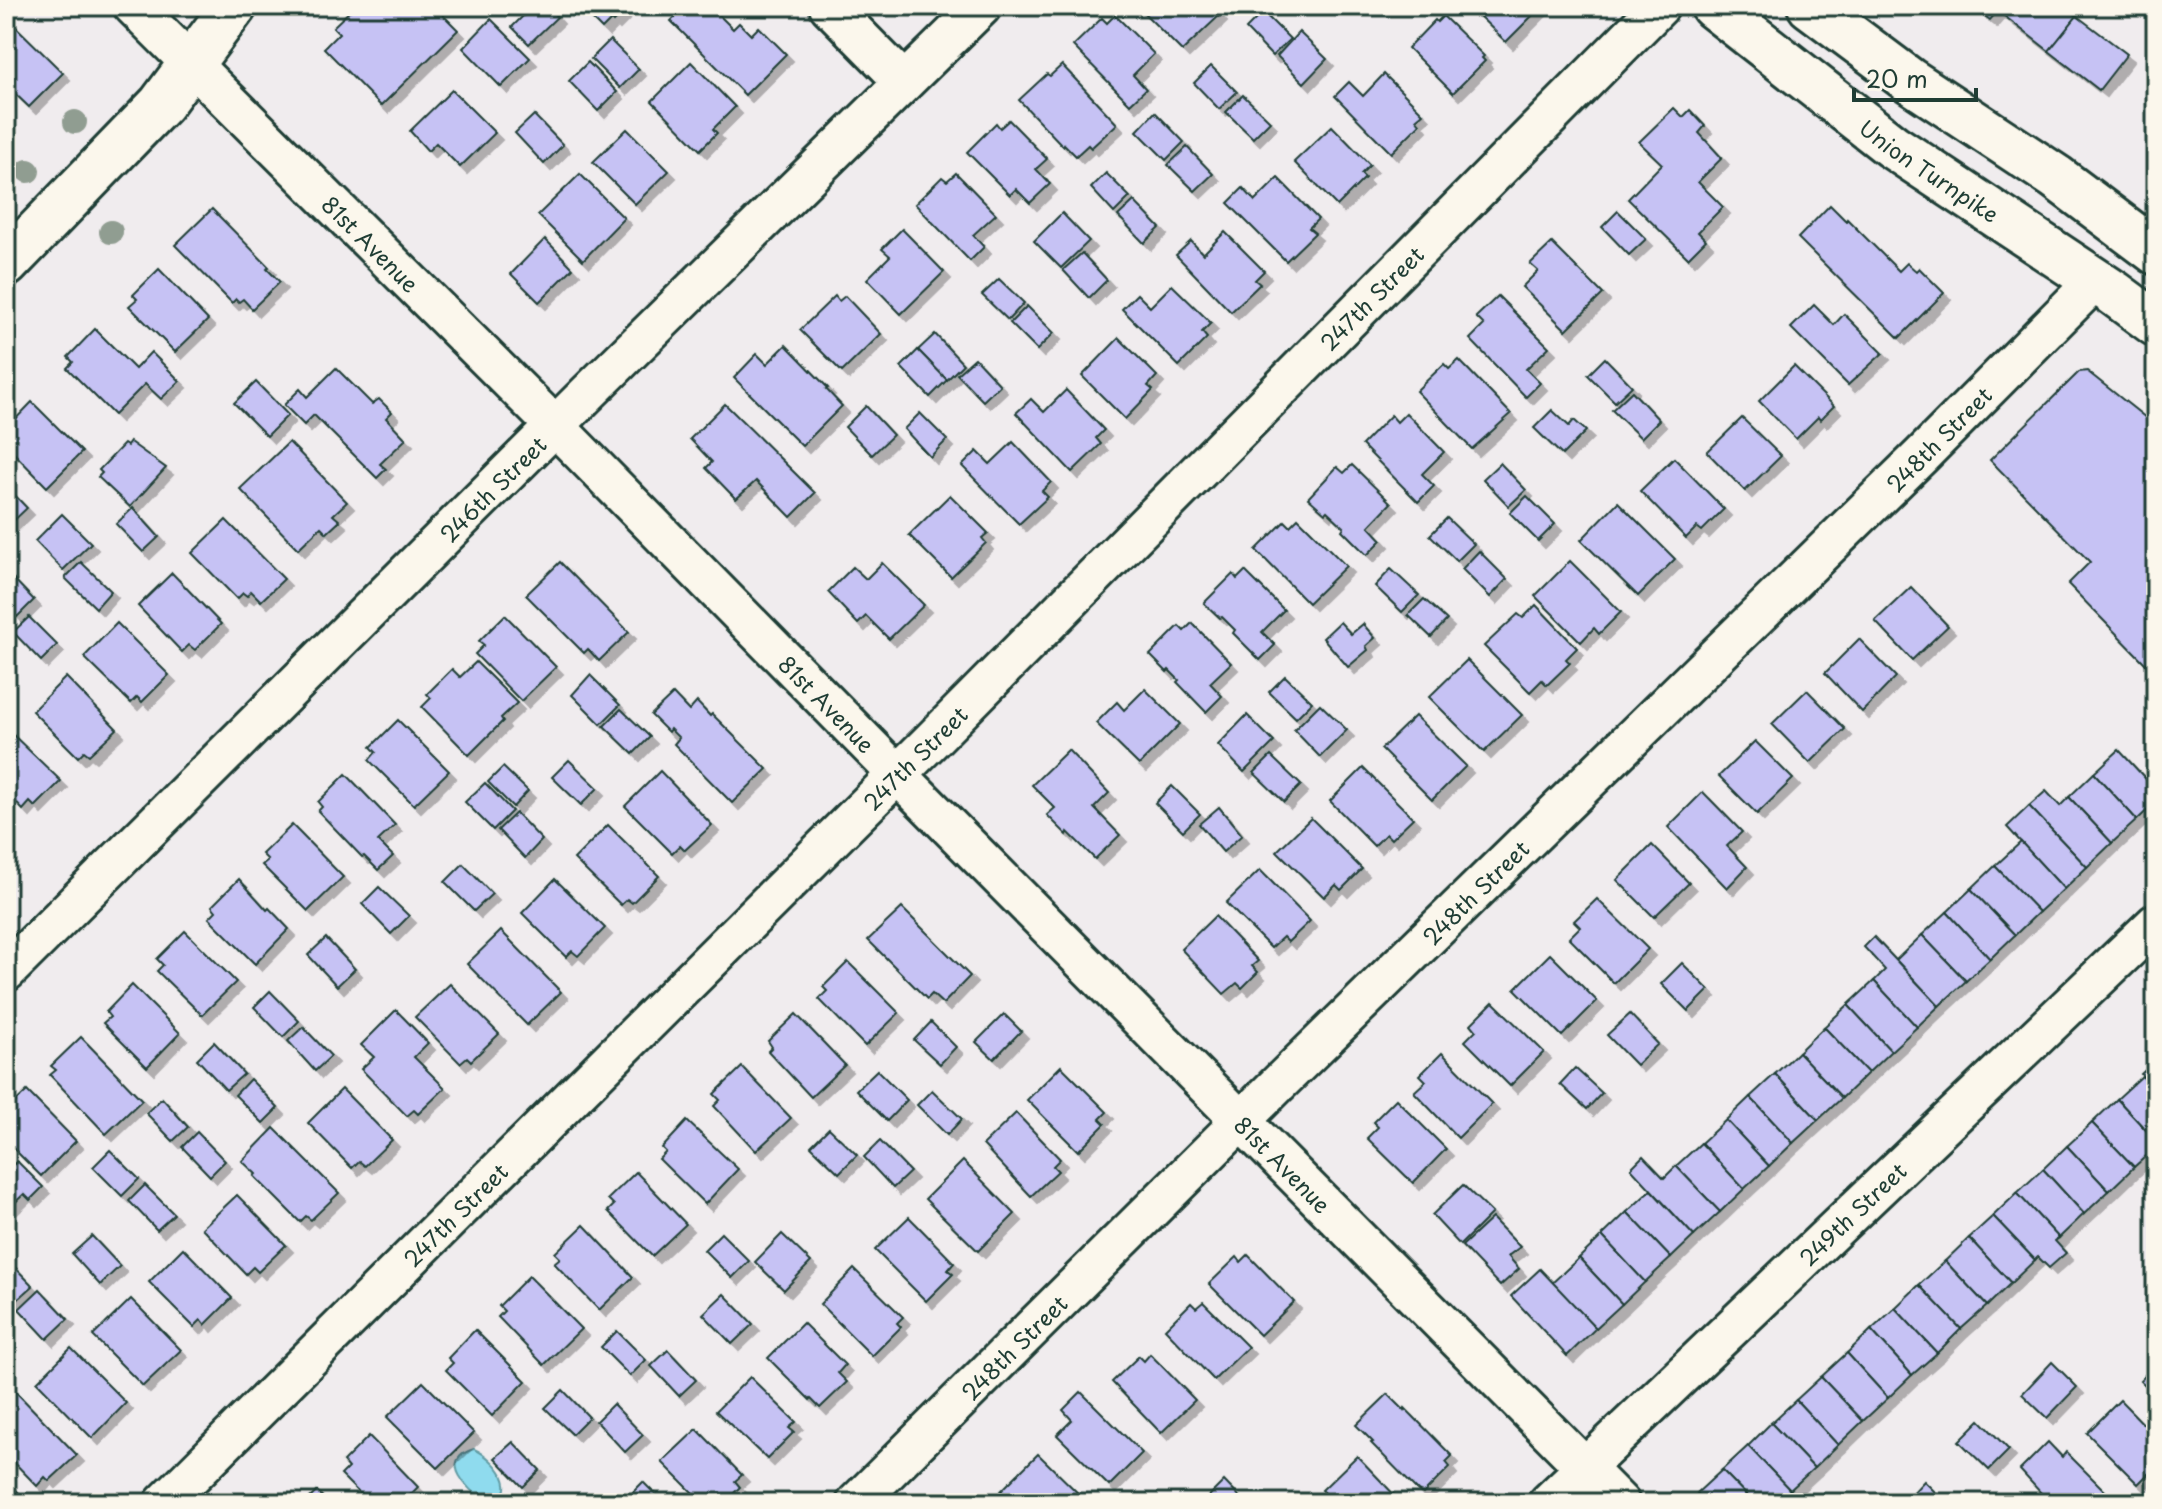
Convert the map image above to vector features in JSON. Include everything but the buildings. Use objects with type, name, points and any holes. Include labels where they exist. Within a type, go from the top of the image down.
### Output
[{"type":"main road","points":[[6,264],[161,104],[234,6]]},
{"type":"main road","name":"Union Turnpike","points":[[1713,6],[1892,146],[2156,324]]},
{"type":"main road","points":[[1810,6],[1909,80],[2056,177],[2156,252]]},
{"type":"street","name":"81st Avenue","points":[[133,6],[555,426],[1620,1503]]},
{"type":"street","points":[[829,6],[904,82]]},
{"type":"street","name":"246th Street","points":[[6,972],[982,6]]},
{"type":"street","name":"247th Street","points":[[164,1503],[897,774],[1660,6]]},
{"type":"street","name":"248th Street","points":[[856,1503],[1242,1120],[1922,455],[2095,281]]},
{"type":"street","name":"249th Street","points":[[1548,1503],[2156,923]]},
{"type":"water","points":[[474,1449],[490,1460],[503,1476],[505,1484],[504,1492],[487,1503],[465,1484],[457,1468],[457,1460]]}]
